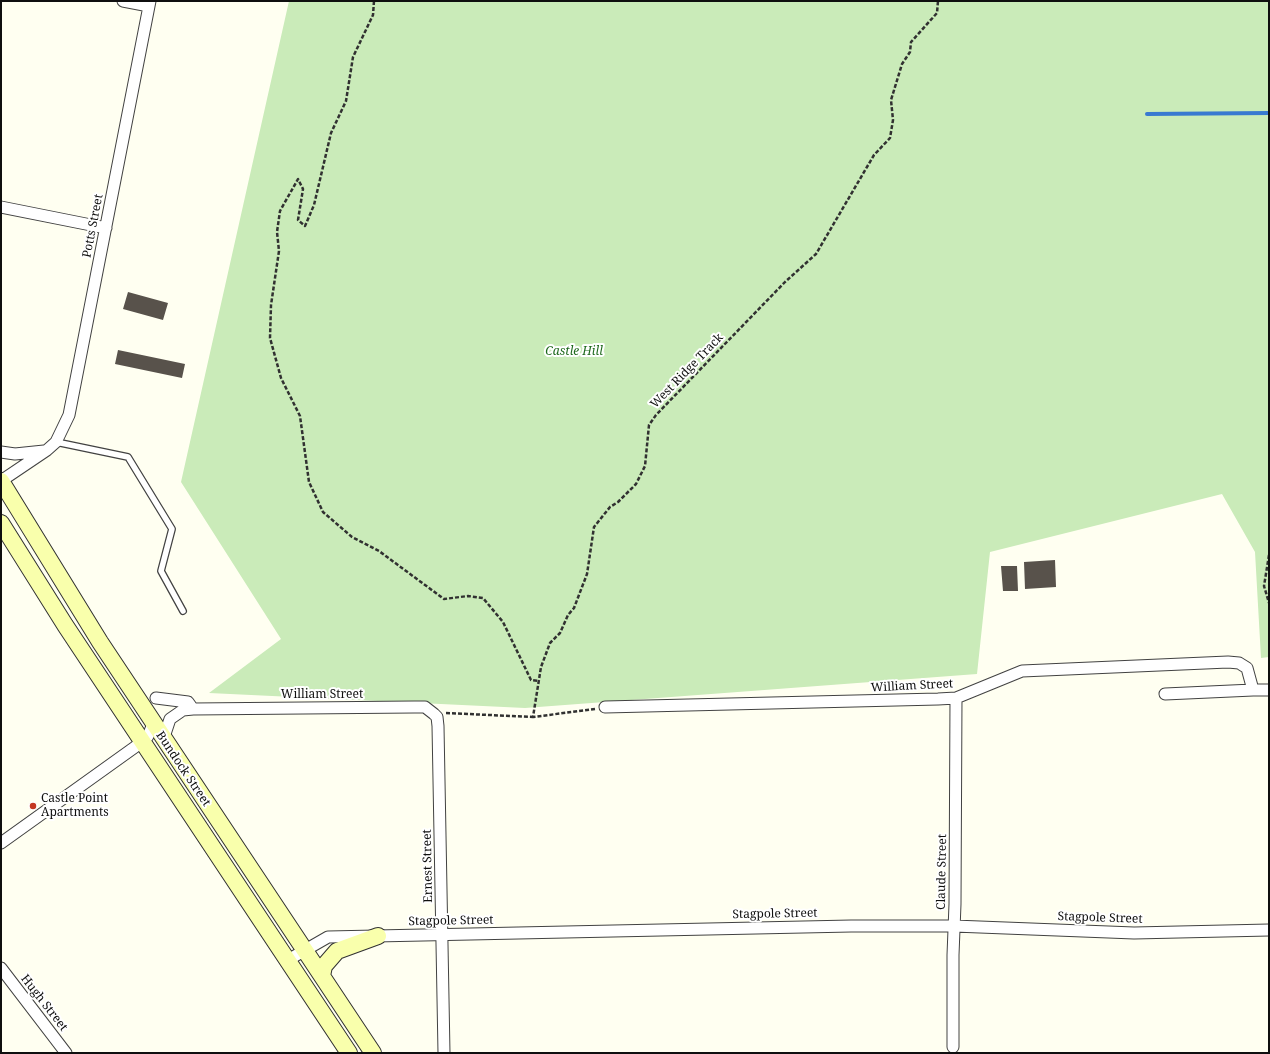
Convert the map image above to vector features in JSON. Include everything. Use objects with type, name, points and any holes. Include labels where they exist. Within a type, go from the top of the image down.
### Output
[{"type":"main road","name":"Bundock Street","points":[[1,481],[54,570],[163,740],[305,949],[373,1053]]},
{"type":"main road","name":"Bundock Street","points":[[1,523],[64,625],[349,1053]]},
{"type":"main road","points":[[322,976],[324,966],[337,951],[378,936]]},
{"type":"street","points":[[123,1],[150,4]]},
{"type":"street","name":"Potts Street","points":[[1,481],[47,450],[56,442],[69,415],[150,4]]},
{"type":"street","points":[[1,207],[106,228]]},
{"type":"street","points":[[1,452],[15,454],[47,450]]},
{"type":"street","name":"William Street","points":[[605,707],[956,698],[1022,671],[1228,662],[1239,663],[1247,668],[1253,690]]},
{"type":"street","points":[[1166,694],[1269,690]]},
{"type":"street","name":"William Street","points":[[156,698],[188,702],[194,709]]},
{"type":"street","name":"Claude Street","points":[[954,1047],[956,698]]},
{"type":"street","name":"William Street","points":[[163,740],[170,719],[183,710],[425,707]]},
{"type":"street","name":"Ernest Street","points":[[425,707],[437,717],[438,726],[444,1053]]},
{"type":"street","points":[[1,843],[142,742],[148,736],[153,724]]},
{"type":"street","name":"Stagpole Street","points":[[288,960],[328,937],[851,926],[954,926],[1134,933],[1269,930]]},
{"type":"street","name":"Hugh Street","points":[[1,968],[66,1053]]},
{"type":"lane","points":[[56,442],[128,457],[172,529],[161,571],[183,611]]},
{"type":"path","points":[[374,1],[373,15],[353,57],[346,101],[331,133],[314,204],[305,226],[298,220],[303,189],[298,179],[280,211],[277,232],[279,251],[270,305],[270,338],[281,378],[300,416],[309,482],[323,512],[352,537],[379,551],[444,599],[468,596],[483,598],[503,622],[531,680],[539,681]]},
{"type":"path","name":"West Ridge Track","points":[[533,716],[541,667],[550,643],[560,633],[568,614],[574,608],[587,574],[594,527],[610,507],[618,502],[636,484],[645,466],[649,425],[656,415],[785,282],[816,254],[874,154],[890,138],[893,120],[891,100],[902,64],[910,52],[912,42],[937,13],[938,1]]},
{"type":"path","points":[[1269,555],[1264,586],[1269,603]]},
{"type":"path","points":[[425,707],[442,713],[453,712],[533,716],[605,707]]},
{"type":"green space","name":"Castle Hill","points":[[289,1],[1269,1],[1269,657],[1261,658],[1255,552],[1222,494],[990,552],[977,674],[525,708],[209,693],[281,639],[181,482]]},
{"type":"building","points":[[128,292],[168,303],[163,320],[123,309]]},
{"type":"building","points":[[118,350],[185,364],[182,378],[115,364]]},
{"type":"building","points":[[1055,560],[1056,587],[1025,589],[1024,562]]},
{"type":"building","points":[[1001,566],[1017,566],[1018,591],[1003,591]]},
{"type":"waterway","points":[[1147,114],[1269,113]]},
{"type":"place","name":"Castle Point Apartments","points":[[33,806]]}]
